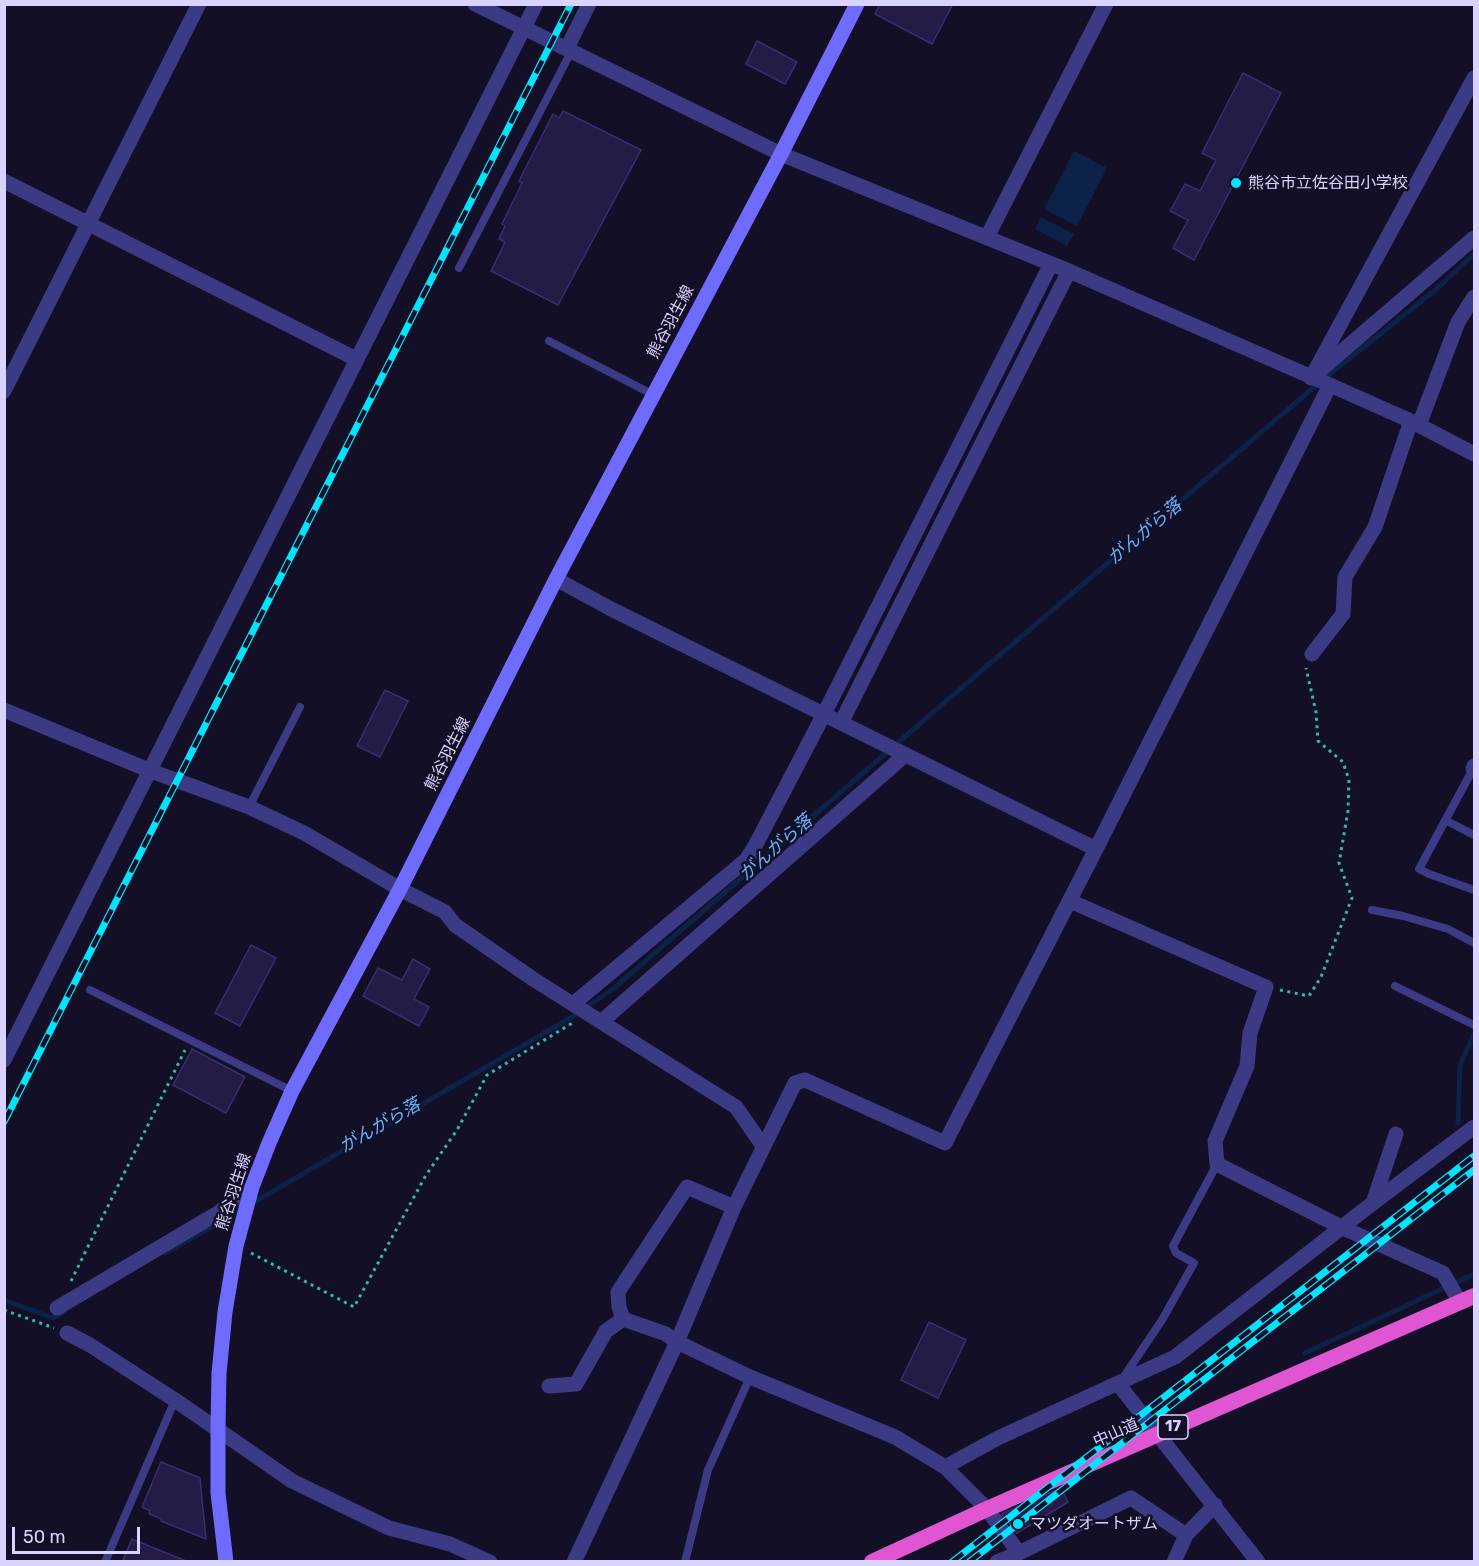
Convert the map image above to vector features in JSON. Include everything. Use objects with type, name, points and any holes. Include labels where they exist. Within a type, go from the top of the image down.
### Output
[{"type":"highway","name":"中山道","points":[[872,1562],[1462,1296]]},
{"type":"main road","name":"熊谷羽生線","points":[[226,1562],[218,1493],[219,1372],[225,1312],[236,1246],[252,1190],[269,1143],[292,1091],[400,889],[556,579],[858,4]]},
{"type":"street","points":[[4,391],[199,4]]},
{"type":"street","points":[[475,4],[781,154],[1069,271],[1329,384],[1415,423],[1474,454]]},
{"type":"street","points":[[4,1060],[536,4]]},
{"type":"street","points":[[569,49],[589,4]]},
{"type":"street","points":[[987,237],[1106,4]]},
{"type":"street","points":[[1312,378],[1474,78]]},
{"type":"street","points":[[4,181],[356,359]]},
{"type":"street","points":[[1312,378],[1474,238]]},
{"type":"street","points":[[573,1004],[746,860],[824,714],[1051,264]]},
{"type":"street","points":[[841,723],[1069,271]]},
{"type":"street","points":[[1312,654],[1343,614],[1345,577],[1375,527],[1415,423],[1458,322],[1474,297]]},
{"type":"street","points":[[574,1562],[677,1342],[734,1207],[795,1083],[805,1080],[945,1143],[1070,901],[1329,384]]},
{"type":"street","points":[[556,579],[611,609],[1096,849]]},
{"type":"street","points":[[4,710],[151,771],[249,807],[304,833],[400,889],[445,912],[455,926],[532,979],[736,1107],[763,1146]]},
{"type":"street","points":[[594,1018],[904,754]]},
{"type":"street","points":[[746,860],[762,877]]},
{"type":"street","points":[[1070,901],[1266,987],[1250,1033],[1247,1066],[1215,1141],[1217,1164],[1444,1275],[1462,1296]]},
{"type":"street","points":[[945,1467],[998,1438],[1175,1358],[1474,1127]]},
{"type":"street","points":[[1373,1203],[1396,1134]]},
{"type":"street","points":[[623,1319],[618,1292],[687,1188],[734,1207]]},
{"type":"street","points":[[57,1308],[218,1213],[252,1190]]},
{"type":"street","points":[[623,1319],[666,1334],[677,1342],[750,1377],[896,1437],[945,1467],[987,1509],[1022,1557]]},
{"type":"street","points":[[549,1386],[576,1384],[606,1331],[623,1319]]},
{"type":"street","points":[[67,1333],[90,1345],[175,1400],[292,1482],[389,1528],[450,1544],[490,1562]]},
{"type":"street","points":[[1119,1384],[1258,1562]]},
{"type":"street","points":[[997,1562],[1022,1557],[1131,1498],[1186,1535]]},
{"type":"street","points":[[1174,1562],[1186,1535],[1215,1505]]},
{"type":"lane","points":[[459,268],[569,49]]},
{"type":"lane","points":[[549,341],[652,394]]},
{"type":"lane","points":[[249,807],[300,707]]},
{"type":"lane","points":[[1474,769],[1419,869],[1474,890]]},
{"type":"lane","points":[[1445,820],[1474,835]]},
{"type":"lane","points":[[1372,910],[1448,928],[1474,943]]},
{"type":"lane","points":[[1395,986],[1474,1022]]},
{"type":"lane","points":[[90,990],[292,1091]]},
{"type":"lane","points":[[1119,1384],[1162,1320],[1194,1263],[1176,1253],[1173,1246],[1217,1164]]},
{"type":"lane","points":[[685,1562],[708,1470],[750,1377]]},
{"type":"lane","points":[[105,1562],[175,1400]]},
{"type":"path","points":[[1266,987],[1309,996],[1320,977],[1352,898],[1339,863],[1348,811],[1349,780],[1343,762],[1318,741],[1316,712],[1306,669],[1312,654]]},
{"type":"path","points":[[236,1246],[354,1307],[426,1175],[457,1130],[487,1075],[594,1018]]},
{"type":"path","points":[[57,1308],[190,1041]]},
{"type":"path","points":[[4,1310],[67,1333]]},
{"type":"water","points":[[1074,151],[1107,168],[1077,226],[1044,209]]},
{"type":"water","points":[[1041,217],[1074,234],[1067,246],[1035,229]]},
{"type":"building","points":[[880,4],[953,4],[932,44],[875,14]]},
{"type":"building","points":[[757,41],[797,62],[785,84],[746,64]]},
{"type":"building","points":[[1243,73],[1281,93],[1194,260],[1173,248],[1188,220],[1170,211],[1185,184],[1200,191],[1216,160],[1202,153]]},
{"type":"building","points":[[563,111],[641,150],[558,305],[491,271],[505,242],[499,239],[505,226],[502,224],[522,183],[519,181],[553,114],[559,118]]},
{"type":"building","points":[[385,690],[408,701],[380,757],[357,746]]},
{"type":"building","points":[[251,945],[276,958],[240,1026],[215,1013]]},
{"type":"building","points":[[413,959],[430,969],[414,999],[429,1007],[419,1026],[363,996],[378,968],[402,980]]},
{"type":"building","points":[[192,1049],[245,1077],[226,1113],[173,1085]]},
{"type":"building","points":[[929,1322],[966,1340],[938,1398],[901,1380]]},
{"type":"building","points":[[161,1462],[200,1478],[206,1539],[161,1521],[162,1519],[149,1514],[150,1511],[142,1507]]},
{"type":"building","name":"マツダオートザム","points":[[1061,1488],[1068,1502],[1017,1533],[1002,1514]]},
{"type":"building","points":[[132,1539],[186,1561],[186,1562],[122,1562]]},
{"type":"waterway","name":"がんがら落","points":[[251,1204],[572,1017],[613,989],[974,677],[1326,377],[1434,291],[1474,254]]},
{"type":"waterway","points":[[1458,1123],[1460,1065],[1474,1034]]},
{"type":"waterway","name":"がんがら落","points":[[165,1253],[243,1209]]},
{"type":"waterway","points":[[1305,1353],[1474,1274]]},
{"type":"waterway","name":"がんがら落","points":[[4,1300],[53,1318],[64,1312]]},
{"type":"railway","points":[[4,1122],[571,4]]},
{"type":"railway","points":[[952,1562],[1474,1156]]},
{"type":"railway","points":[[969,1562],[1474,1170]]},
{"type":"place","name":"熊谷市立佐谷田小学校","points":[[1236,183]]},
{"type":"place","name":"マツダオートザム","points":[[1018,1524]]}]
